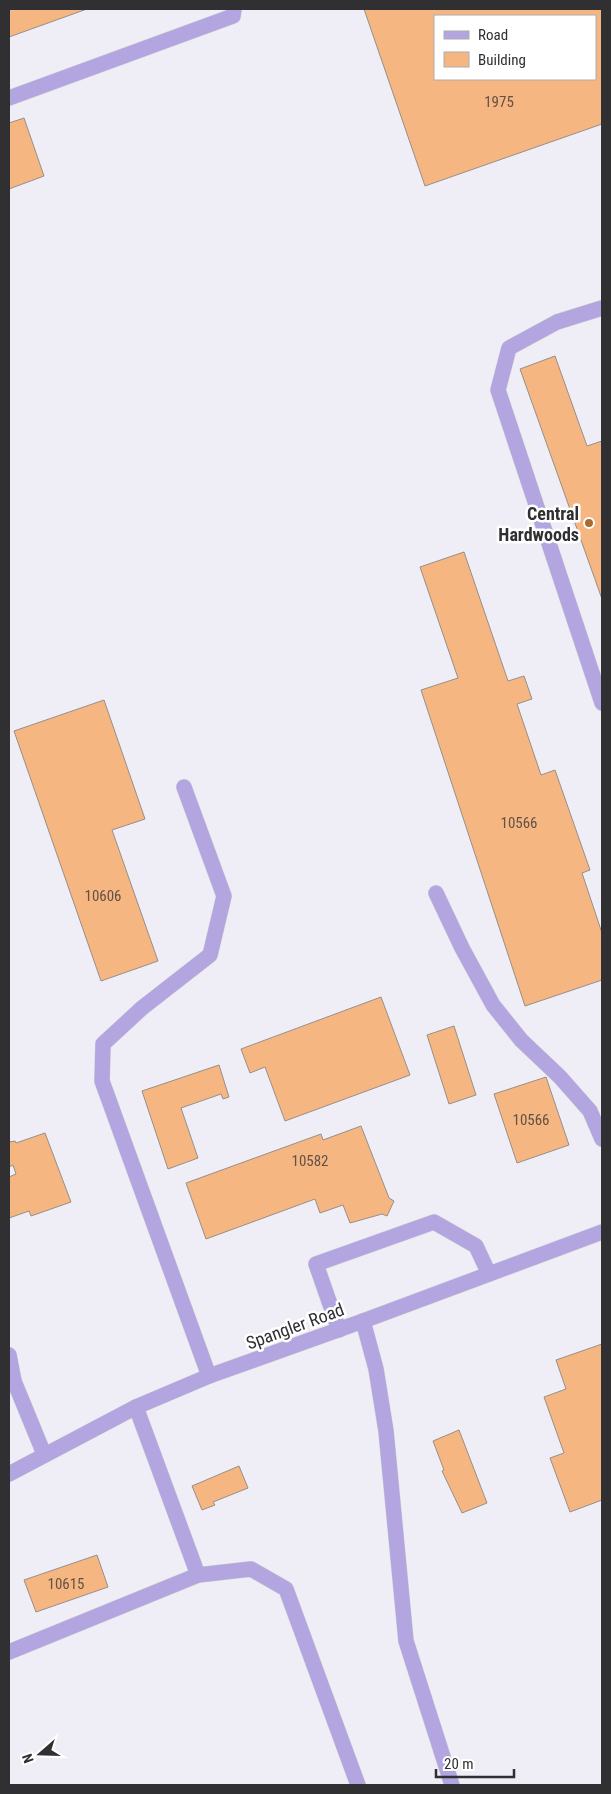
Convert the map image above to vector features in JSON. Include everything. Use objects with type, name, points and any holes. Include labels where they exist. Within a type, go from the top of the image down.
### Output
[{"type":"street","points":[[9,98],[233,16],[234,9]]},
{"type":"street","points":[[602,308],[557,322],[509,348],[498,390],[602,703]]},
{"type":"street","points":[[184,787],[224,896],[210,955],[142,1008],[103,1044],[102,1081],[209,1376]]},
{"type":"street","points":[[436,893],[462,948],[493,1005],[522,1040],[560,1077],[590,1111],[602,1139]]},
{"type":"street","points":[[339,1330],[316,1264],[434,1222],[476,1246],[489,1274]]},
{"type":"street","name":"Spangler Road","points":[[9,1474],[136,1407],[209,1376],[339,1330],[602,1232]]},
{"type":"street","points":[[363,1321],[376,1370],[386,1431],[406,1641],[452,1785]]},
{"type":"street","points":[[9,1354],[14,1381],[44,1454]]},
{"type":"street","points":[[136,1407],[198,1575]]},
{"type":"street","points":[[9,1652],[198,1575],[251,1569],[286,1590],[358,1785]]},
{"type":"building","points":[[9,9],[87,9],[9,37]]},
{"type":"building","points":[[364,9],[602,9],[602,124],[425,186]]},
{"type":"building","points":[[24,118],[44,176],[9,189],[9,123]]},
{"type":"building","name":"Central Hardwoods","points":[[555,356],[587,446],[602,441],[602,599],[520,369]]},
{"type":"building","points":[[464,552],[508,681],[524,676],[532,699],[517,704],[541,775],[555,770],[590,870],[582,873],[602,933],[602,980],[525,1006],[421,690],[458,678],[420,567]]},
{"type":"building","points":[[104,700],[145,819],[112,830],[158,961],[101,981],[14,731]]},
{"type":"building","points":[[381,997],[410,1075],[285,1121],[265,1067],[250,1073],[241,1049]]},
{"type":"building","points":[[454,1026],[476,1095],[449,1104],[427,1035]]},
{"type":"building","points":[[219,1065],[229,1097],[223,1099],[221,1094],[181,1108],[198,1158],[168,1169],[142,1091]]},
{"type":"building","points":[[546,1077],[569,1145],[517,1163],[494,1094]]},
{"type":"building","points":[[361,1126],[389,1198],[394,1201],[387,1216],[382,1214],[350,1223],[343,1205],[320,1213],[315,1199],[206,1239],[186,1183],[321,1134],[323,1140]]},
{"type":"building","points":[[45,1133],[71,1202],[31,1216],[29,1211],[9,1218],[9,1177],[16,1174],[13,1165],[9,1167],[9,1142],[15,1141],[16,1143]]},
{"type":"building","points":[[602,1344],[602,1500],[570,1512],[550,1458],[564,1453],[544,1397],[566,1389],[556,1360]]},
{"type":"building","points":[[459,1430],[487,1503],[462,1513],[442,1471],[444,1470],[433,1441]]},
{"type":"building","points":[[239,1466],[248,1488],[213,1502],[215,1505],[202,1510],[192,1486]]},
{"type":"building","points":[[97,1555],[108,1587],[36,1612],[24,1580]]},
{"type":"place","name":"Central Hardwoods","points":[[589,523]]}]
